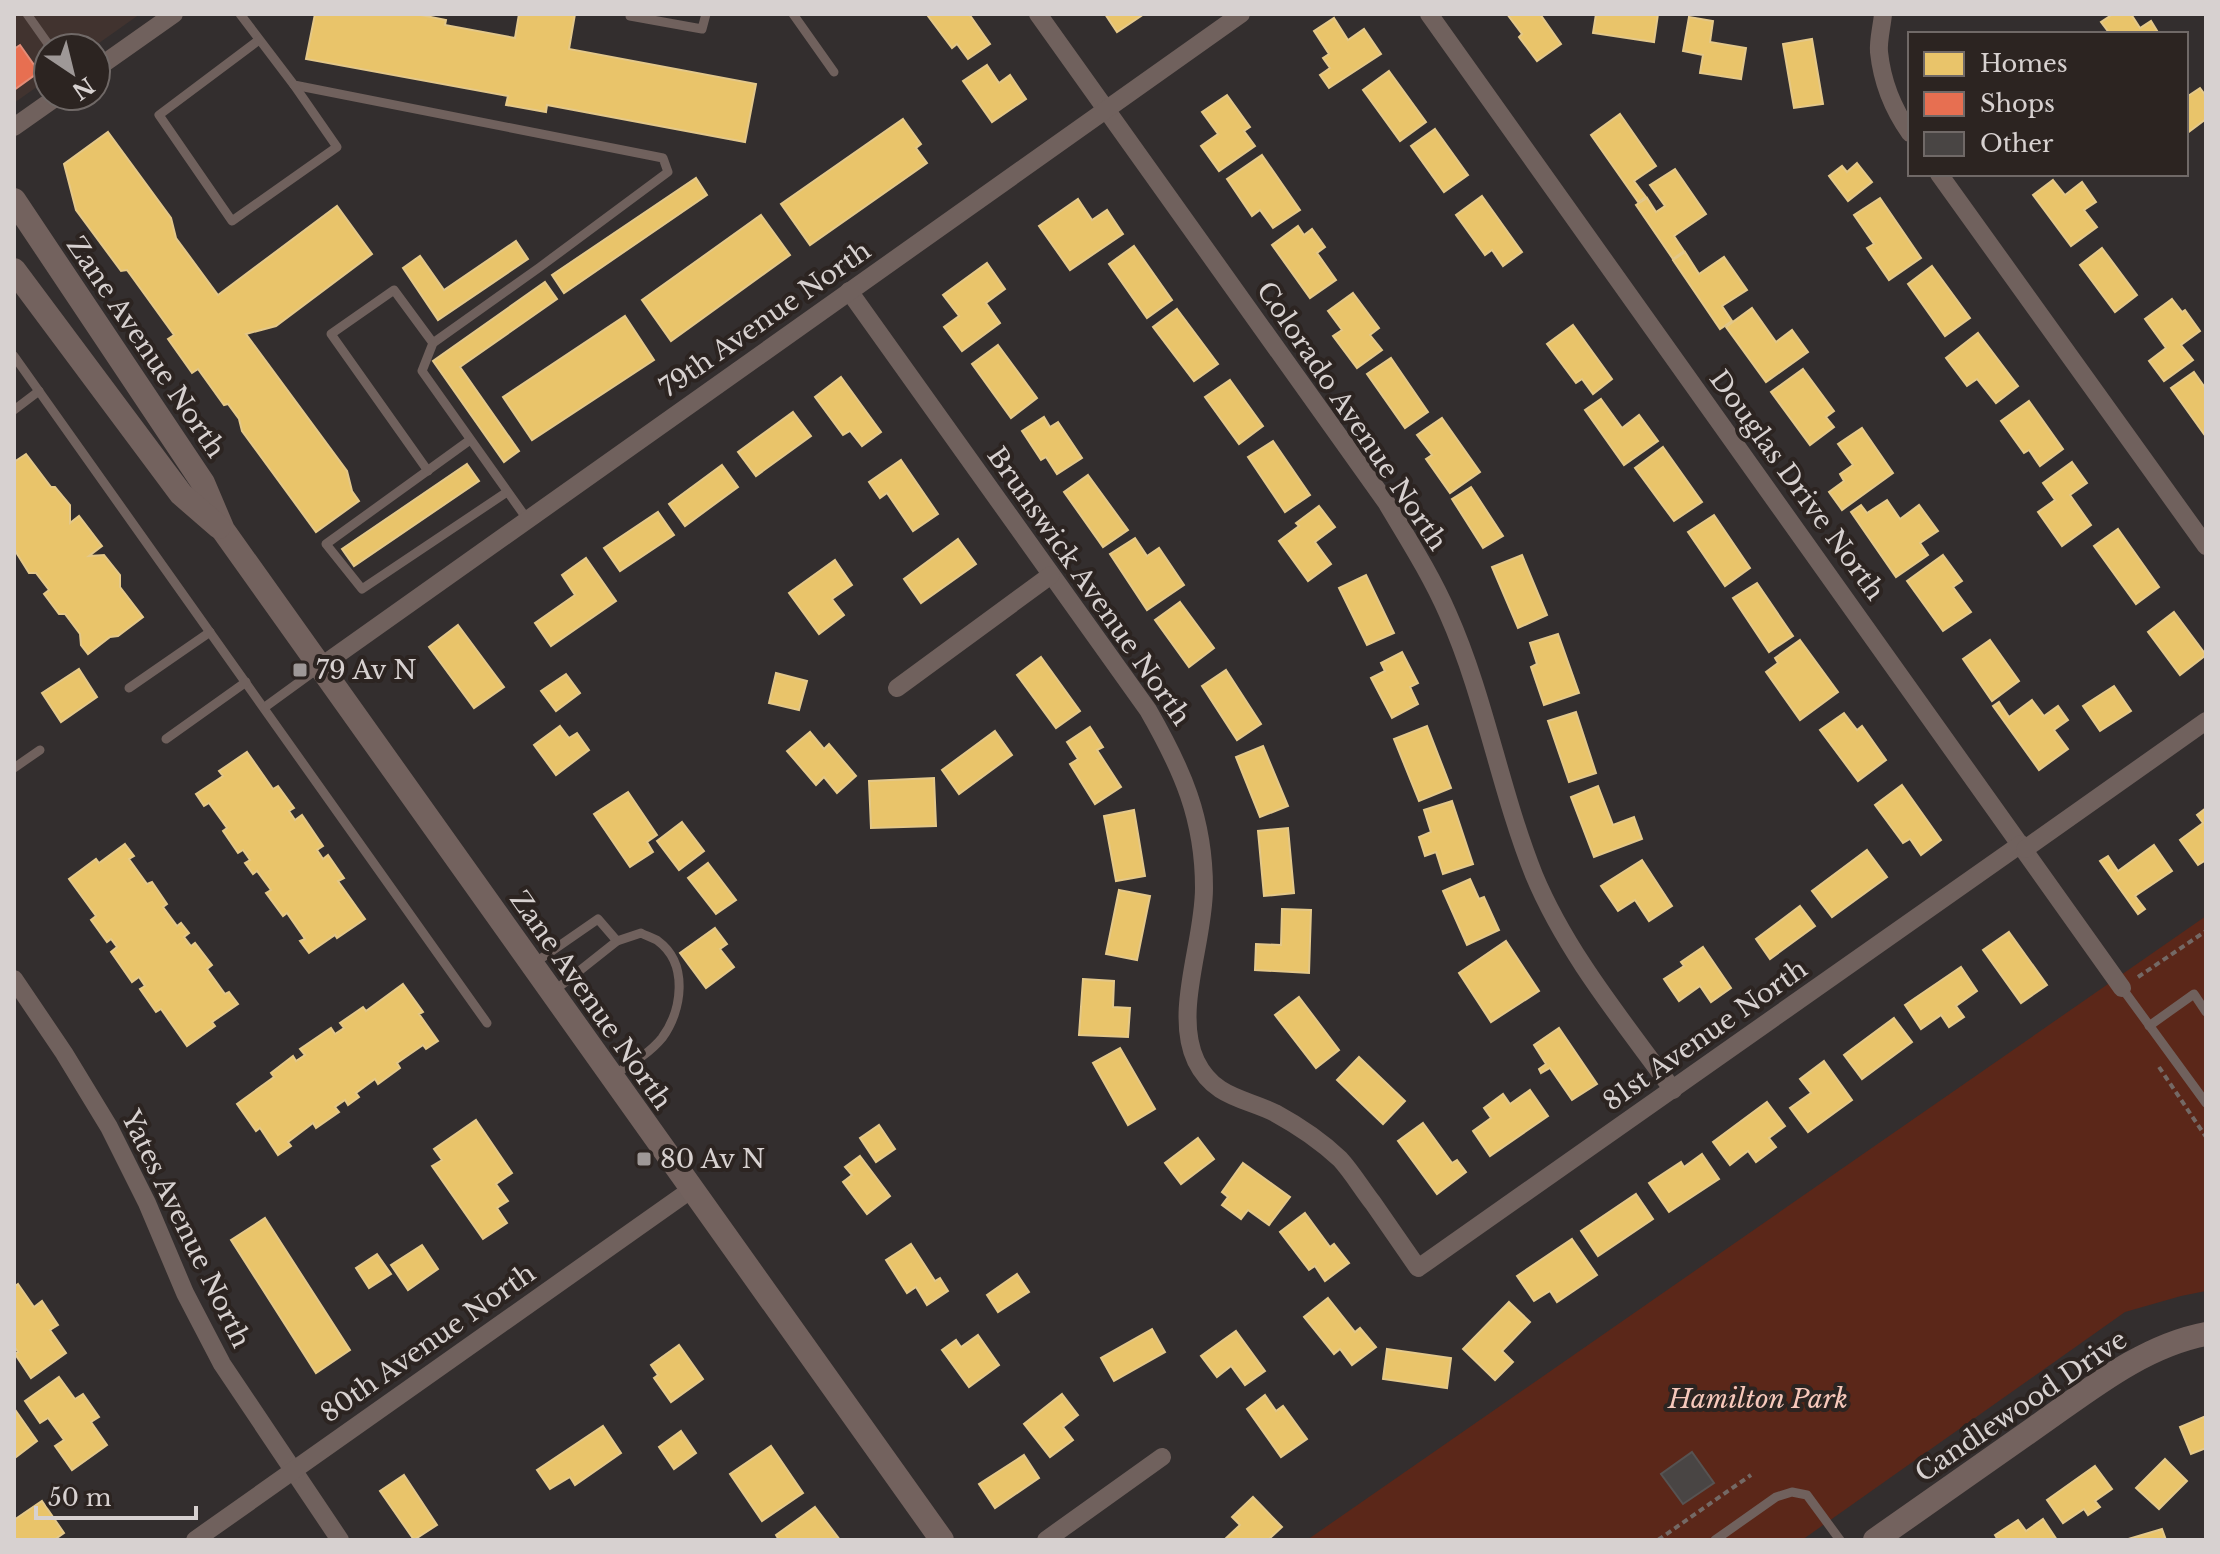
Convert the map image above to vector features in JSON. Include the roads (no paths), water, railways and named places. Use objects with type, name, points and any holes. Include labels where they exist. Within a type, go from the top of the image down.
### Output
[{"type":"main road","name":"Zane Avenue North","points":[[14,200],[203,483],[223,530],[942,1540]]},
{"type":"main road","name":"Zane Avenue North","points":[[14,270],[181,494],[223,530]]},
{"type":"main road","name":"Candlewood Drive","points":[[1875,1540],[2114,1373],[2158,1349],[2206,1334]]},
{"type":"street","points":[[112,58],[174,14]]},
{"type":"street","name":"Colorado Avenue North","points":[[1038,14],[1386,502],[1420,557],[1449,616],[1516,825],[1553,914],[1588,973],[1673,1090]]},
{"type":"street","name":"79th Avenue North","points":[[320,667],[1241,14]]},
{"type":"street","name":"Douglas Drive North","points":[[1429,14],[2122,988]]},
{"type":"street","points":[[1883,14],[1879,49],[1886,86],[1908,130]]},
{"type":"street","points":[[14,127],[35,112]]},
{"type":"street","points":[[1940,176],[2206,546]]},
{"type":"street","name":"Brunswick Avenue North","points":[[849,291],[1148,710],[1172,752],[1191,795],[1201,841],[1204,889],[1200,937],[1186,1014],[1188,1041],[1198,1065],[1214,1085],[1236,1099],[1274,1113],[1308,1134],[1340,1160],[1418,1268]]},
{"type":"street","points":[[897,688],[1051,575]]},
{"type":"street","name":"81st Avenue North","points":[[1418,1268],[2206,721]]},
{"type":"street","name":"Yates Avenue North","points":[[14,979],[109,1127],[147,1203],[185,1293],[222,1364],[340,1540]]},
{"type":"street","name":"80th Avenue North","points":[[195,1540],[692,1189]]},
{"type":"street","points":[[1046,1540],[1162,1457]]},
{"type":"lane","points":[[27,14],[40,32]]},
{"type":"lane","points":[[240,14],[294,85],[337,147],[232,221],[159,115],[259,40]]},
{"type":"lane","points":[[630,14],[702,29],[706,14]]},
{"type":"lane","points":[[793,14],[834,72]]},
{"type":"lane","points":[[294,85],[663,158],[668,172],[433,343],[422,371],[527,519]]},
{"type":"lane","points":[[428,471],[331,334],[394,290],[433,343]]},
{"type":"lane","points":[[14,356],[487,1023]]},
{"type":"lane","points":[[14,410],[39,391]]},
{"type":"lane","points":[[470,440],[326,544],[362,589],[507,492]]},
{"type":"lane","points":[[129,688],[210,632]]},
{"type":"lane","points":[[265,707],[320,667]]},
{"type":"lane","points":[[166,739],[246,682]]},
{"type":"lane","points":[[14,768],[40,750]]},
{"type":"lane","points":[[532,965],[598,919],[617,941]]},
{"type":"lane","points":[[552,993],[617,941],[641,933],[659,941],[670,956],[679,975],[679,998],[672,1020],[661,1039],[644,1055],[611,1077]]},
{"type":"lane","points":[[2122,988],[2206,1103]]},
{"type":"lane","points":[[2149,1026],[2194,994],[2206,1012]]},
{"type":"lane","points":[[1715,1540],[1776,1497],[1792,1492],[1807,1495],[1840,1540]]},
{"type":"place","name":"79 Av N","points":[[300,670]]},
{"type":"place","name":"80 Av N","points":[[644,1159]]},
{"type":"park label","name":"Hamilton Park","points":[[1758,1399]]}]
